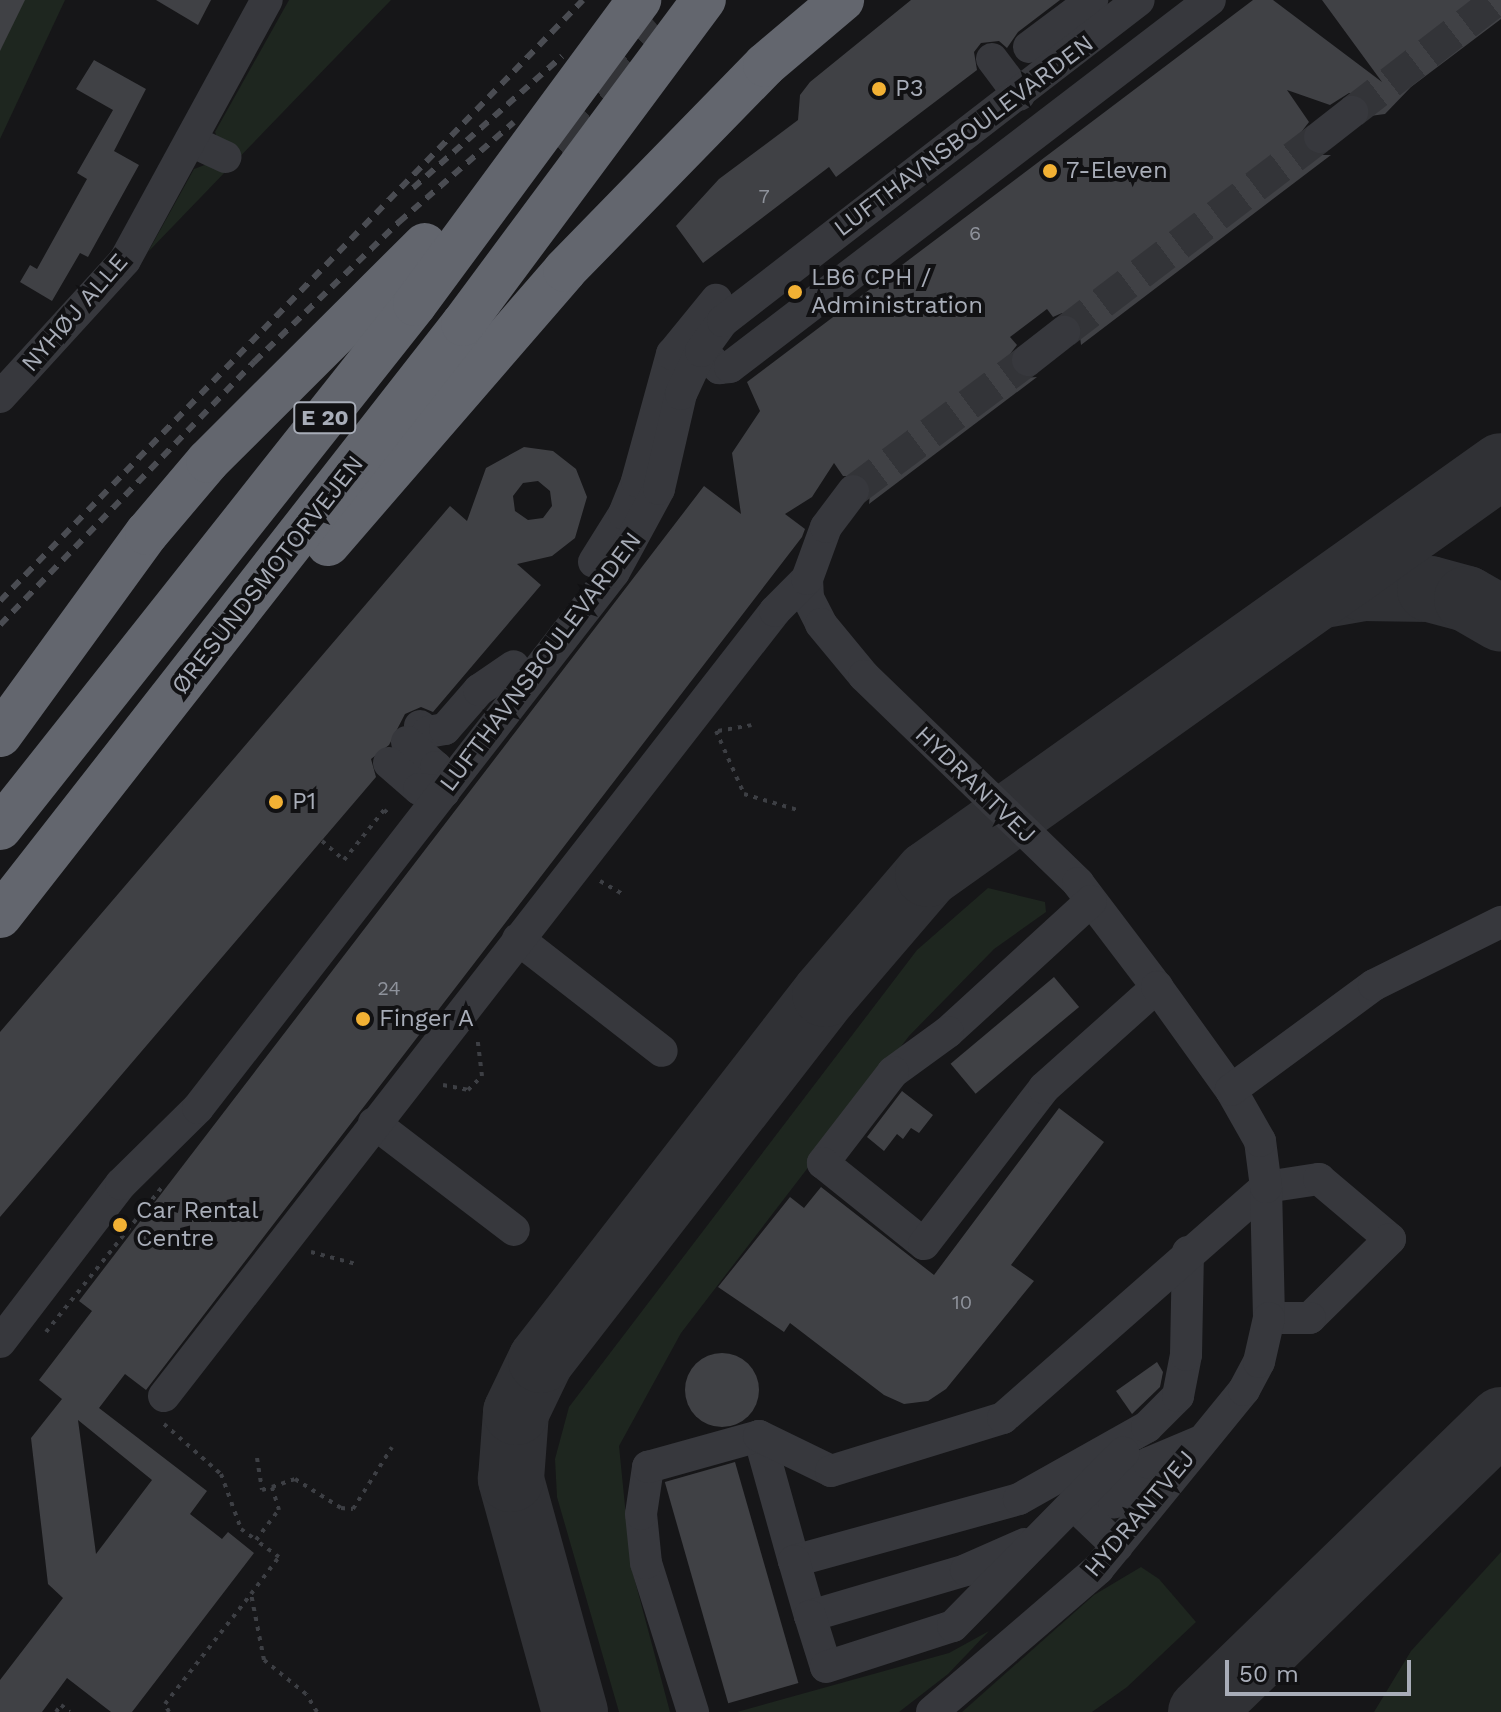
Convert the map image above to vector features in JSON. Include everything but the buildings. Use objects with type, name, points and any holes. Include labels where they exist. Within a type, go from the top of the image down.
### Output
[{"type":"highway","name":"E 20","points":[[0,828],[415,304],[639,0]]},
{"type":"highway","name":"ØRESUNDSMOTORVEJEN","points":[[0,916],[463,324],[704,0]]},
{"type":"highway","points":[[98,792],[248,638],[565,270],[765,65],[842,0]]},
{"type":"highway","points":[[0,735],[147,533],[208,461],[425,245]]},
{"type":"street","name":"NYHØJ ALLE","points":[[0,397],[125,260],[267,0]]},
{"type":"street","points":[[1020,66],[1092,0]]},
{"type":"street","name":"LUFTHAVNSBOULEVARDEN","points":[[0,1342],[121,1184],[198,1108],[514,666],[607,545],[624,514],[659,389],[693,343],[723,321],[1020,66],[1110,0]]},
{"type":"street","name":"LUFTHAVNSBOULEVARDEN","points":[[1020,66],[1139,0]]},
{"type":"street","points":[[693,343],[719,368],[730,367],[1210,0]]},
{"type":"street","points":[[1320,137],[1352,112]]},
{"type":"street","points":[[191,141],[225,157]]},
{"type":"street","points":[[1028,360],[1064,332]]},
{"type":"street","name":"LUFTHAVNSBOULEVARDEN","points":[[0,1308],[119,1155],[198,1076],[396,819],[433,783],[640,532],[659,489],[693,343]]},
{"type":"street","points":[[164,1396],[518,939],[705,722],[775,611],[807,579],[812,554],[848,498]]},
{"type":"street","name":"HYDRANTVEJ","points":[[807,579],[808,598],[821,624],[864,676],[1091,901],[1157,987],[1231,1090],[1260,1141],[1266,1187],[1269,1318],[1259,1362],[1202,1441],[1098,1569],[932,1712]]},
{"type":"street","points":[[433,783],[405,743],[428,732],[445,729],[479,690],[514,666]]},
{"type":"street","points":[[1091,901],[948,1032],[893,1072],[823,1163],[924,1244],[1044,1088],[1157,987]]},
{"type":"street","points":[[1231,1090],[1374,985],[1501,922]]},
{"type":"street","points":[[518,939],[662,1051]]},
{"type":"street","points":[[374,1123],[514,1230]]},
{"type":"street","points":[[693,1712],[646,1563],[641,1514],[648,1467],[759,1436],[831,1471],[1003,1418],[1188,1252],[1266,1187],[1319,1179],[1390,1239],[1310,1318],[1269,1318]]},
{"type":"street","points":[[759,1436],[826,1667],[953,1626],[1178,1396],[1186,1355],[1188,1252]]},
{"type":"street","points":[[794,1561],[1019,1499],[1147,1427]]},
{"type":"street","points":[[1083,1494],[1114,1502],[1149,1463],[1202,1441]]},
{"type":"street","points":[[1083,1494],[1117,1546]]},
{"type":"street","points":[[810,1616],[966,1570],[1043,1536]]},
{"type":"path","points":[[705,722],[751,725]]},
{"type":"path","points":[[705,722],[744,794],[801,811]]},
{"type":"path","points":[[322,841],[344,860],[384,810],[396,819]]},
{"type":"path","points":[[289,1234],[318,1257],[356,1264]]},
{"type":"path","points":[[257,1458],[262,1490],[295,1479],[341,1508],[353,1509],[392,1447]]},
{"type":"path","points":[[159,1712],[279,1557],[256,1540],[279,1510],[272,1487]]},
{"type":"path","points":[[251,1594],[264,1660],[306,1694],[317,1712]]},
{"type":"path","points":[[165,1704],[169,1712]]},
{"type":"path","points":[[56,1712],[61,1705],[70,1712]]},
{"type":"shaded area","points":[[0,0],[65,0],[0,139]]},
{"type":"shaded area","points":[[289,0],[391,0],[148,252],[194,169],[210,163],[220,145],[215,132]]},
{"type":"shaded area","points":[[988,888],[1045,902],[1046,912],[994,949],[909,1036],[681,1333],[619,1446],[631,1566],[670,1712],[619,1712],[557,1497],[555,1459],[569,1407],[917,950]]},
{"type":"shaded area","points":[[1501,1552],[1501,1712],[1374,1712],[1411,1651]]},
{"type":"shaded area","points":[[1141,1567],[1159,1579],[1196,1622],[1127,1687],[1092,1712],[962,1712],[1094,1595]]},
{"type":"shaded area","points":[[989,1631],[948,1674],[899,1712],[737,1712],[949,1653]]},
{"type":"taxiway","points":[[575,1712],[511,1479],[516,1412],[541,1360],[825,994],[928,874],[1501,466]]},
{"type":"taxiway","points":[[1324,595],[1362,588],[1430,589],[1467,599],[1501,619]]},
{"type":"taxiway","points":[[1201,1712],[1501,1420]]},
{"type":"tunnel","points":[[1352,112],[1497,0]]},
{"type":"tunnel","points":[[549,137],[666,36]]},
{"type":"tunnel","points":[[1064,332],[1320,137]]},
{"type":"tunnel","points":[[853,491],[1028,360]]},
{"type":"railway","points":[[0,601],[583,0]]},
{"type":"railway","points":[[413,188],[562,56]]},
{"type":"railway","points":[[0,625],[254,362],[399,222],[514,122]]},
{"type":"place","name":"P3","points":[[879,89]]},
{"type":"place","name":"7-Eleven","points":[[1050,171]]},
{"type":"place","name":"LB6 CPH / Administration","points":[[795,292]]},
{"type":"place","name":"P1","points":[[276,802]]},
{"type":"place","name":"Finger A","points":[[363,1019]]},
{"type":"place","name":"Car Rental Centre","points":[[120,1225]]}]
